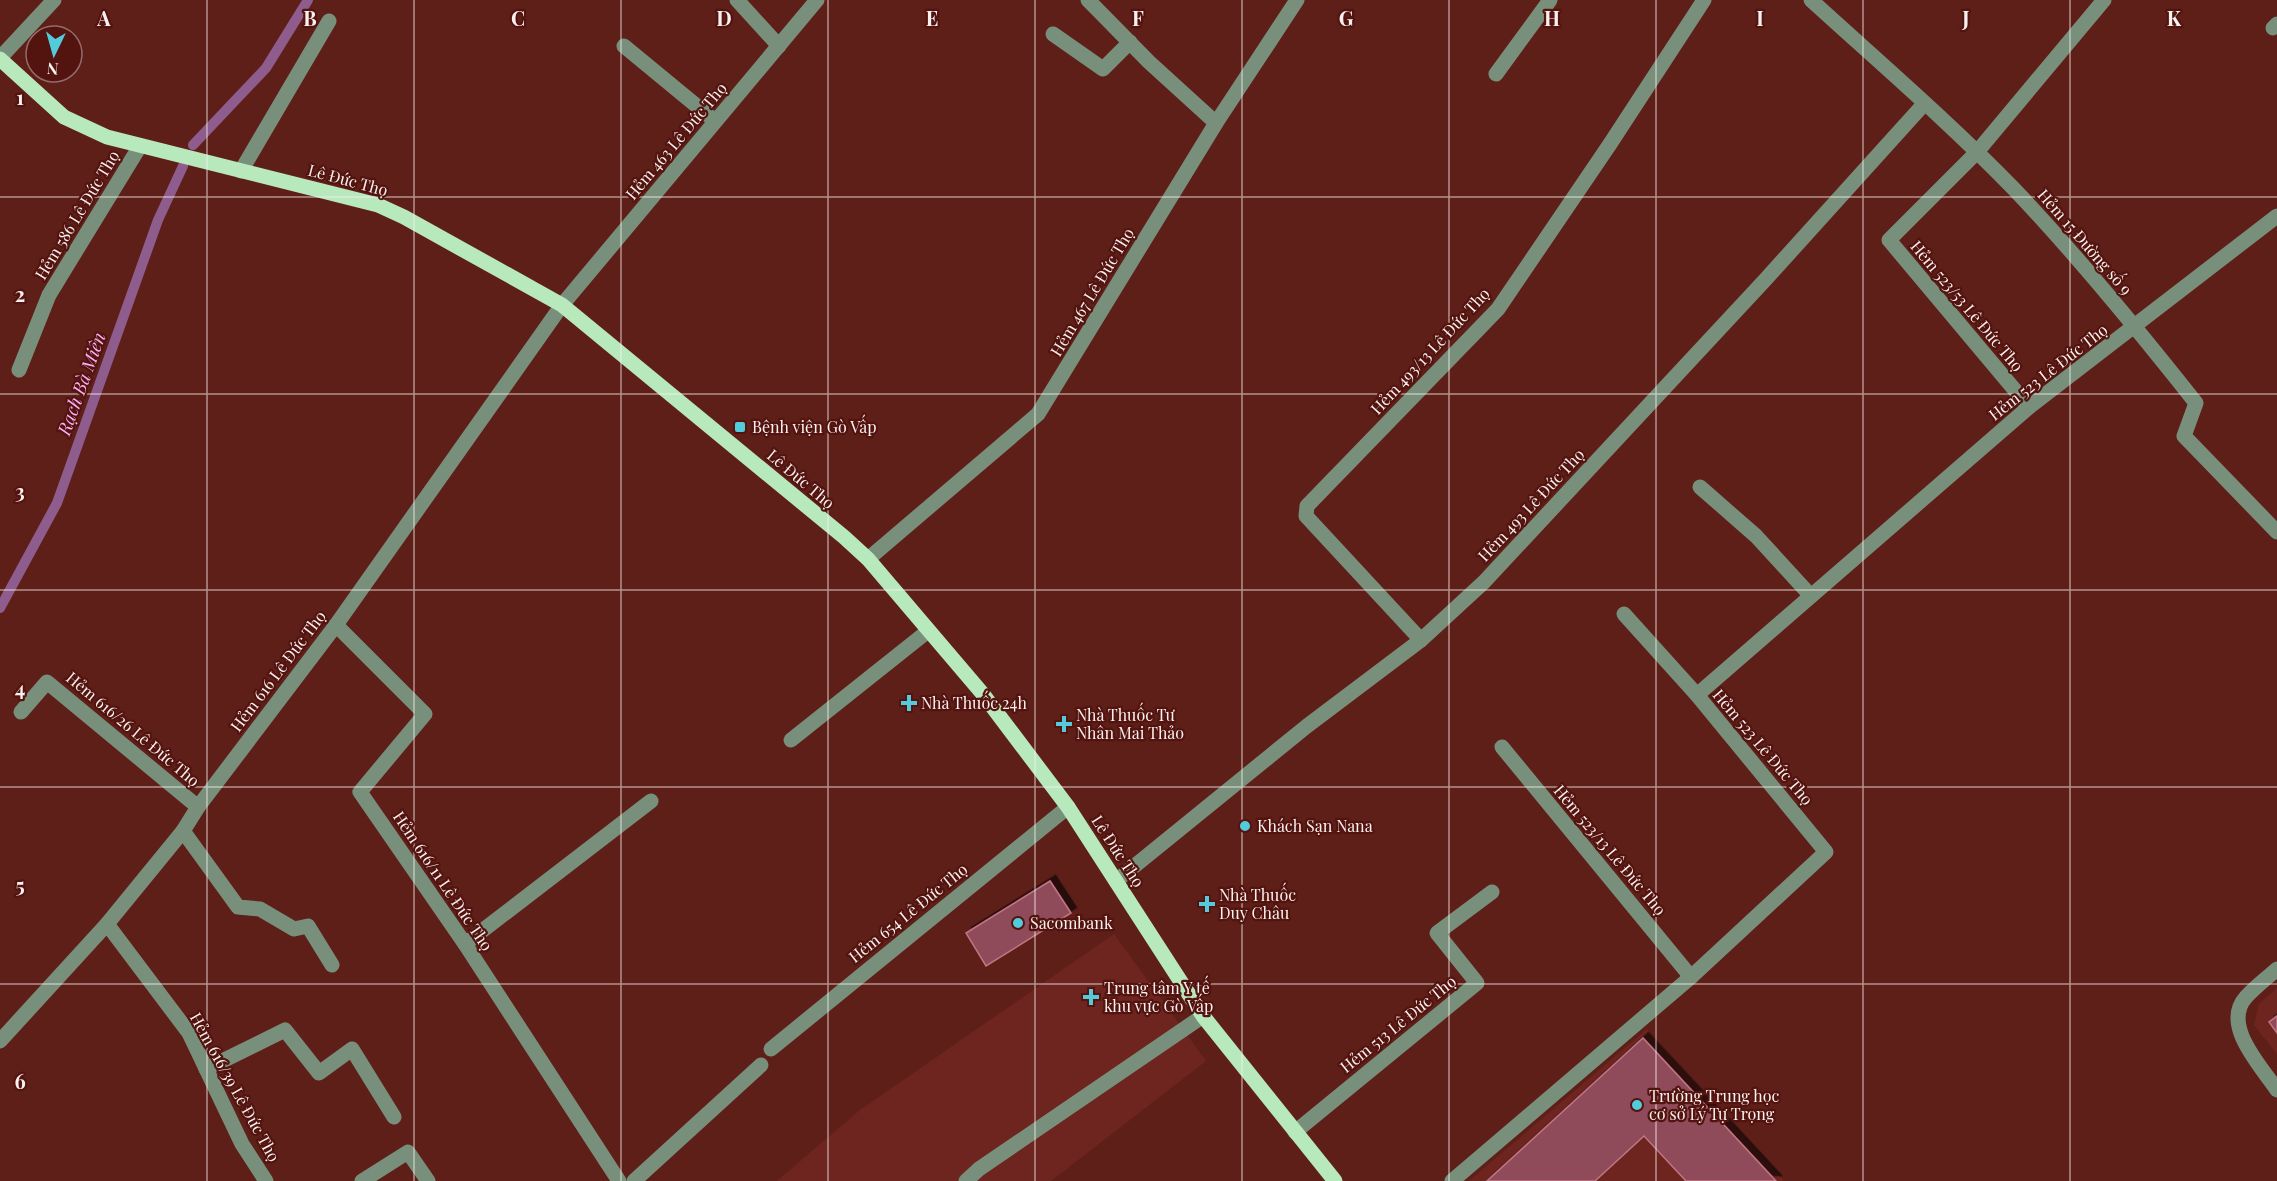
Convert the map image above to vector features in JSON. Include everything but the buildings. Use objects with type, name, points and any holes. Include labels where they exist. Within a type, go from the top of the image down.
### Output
[{"type":"main road","name":"Lê Đức Thọ","points":[[0,58],[64,117],[107,137],[378,205],[405,217],[562,305],[868,559],[982,693],[1068,807],[1203,1016],[1335,1181]]},
{"type":"street","points":[[0,58],[54,0]]},
{"type":"street","points":[[737,0],[779,46]]},
{"type":"street","name":"Hẻm 463 Lê Đức Thọ","points":[[562,305],[818,0]]},
{"type":"street","points":[[1088,0],[1216,123]]},
{"type":"street","name":"Hẻm 467 Lê Đức Thọ","points":[[868,559],[1038,414],[1216,123],[1297,0]]},
{"type":"street","points":[[1496,74],[1550,0]]},
{"type":"street","name":"Hẻm 15 Đường số 9","points":[[1811,0],[1977,152],[2015,190],[2136,327],[2196,403],[2184,436],[2277,532]]},
{"type":"street","points":[[1977,152],[2104,0]]},
{"type":"street","name":"Hẻm 493/13 Lê Đức Thọ","points":[[1421,640],[1306,516],[1307,506],[1498,309],[1696,3]]},
{"type":"street","points":[[241,171],[329,21]]},
{"type":"street","points":[[1053,34],[1103,69],[1130,42]]},
{"type":"street","points":[[624,46],[715,122]]},
{"type":"street","name":"Hẻm 493 Lê Đức Thọ","points":[[1116,881],[1307,726],[1421,640],[1484,582],[1765,280],[1924,104]]},
{"type":"street","name":"Hẻm 586 Lê Đức Thọ","points":[[19,370],[49,295],[140,146]]},
{"type":"street","name":"Hẻm 523/53 Lê Đức Thọ","points":[[1977,152],[1889,240],[2029,407]]},
{"type":"street","name":"Hẻm 523 Lê Đức Thọ","points":[[1452,1181],[1691,977],[1826,852],[1697,695],[2029,407],[2136,327],[2277,216]]},
{"type":"street","name":"Hẻm 616 Lê Đức Thọ","points":[[0,1041],[107,924],[183,831],[198,807],[336,625],[562,305]]},
{"type":"street","points":[[1700,487],[1756,536],[1811,596]]},
{"type":"street","points":[[1624,614],[1697,695]]},
{"type":"street","name":"Hẻm 616/11 Lê Đức Thọ","points":[[336,625],[425,714],[360,792],[465,944],[619,1181]]},
{"type":"street","points":[[791,740],[928,631]]},
{"type":"street","name":"Hẻm 616/26 Lê Đức Thọ","points":[[21,712],[47,682],[198,807]]},
{"type":"street","name":"Hẻm 523/13 Lê Đức Thọ","points":[[1502,747],[1691,977]]},
{"type":"street","points":[[465,944],[651,801]]},
{"type":"street","name":"Hẻm 654 Lê Đức Thọ","points":[[771,1049],[1068,807]]},
{"type":"street","points":[[183,831],[238,907],[260,909],[294,929],[308,926],[332,965]]},
{"type":"street","name":"Hẻm 513 Lê Đức Thọ","points":[[1295,1132],[1477,983],[1437,933],[1492,892]]},
{"type":"street","name":"Hẻm 616/39 Lê Đức Thọ","points":[[107,924],[189,1033],[242,1144],[266,1181]]},
{"type":"street","points":[[2277,969],[2244,998],[2237,1015],[2240,1035],[2277,1090]]},
{"type":"street","points":[[966,1181],[979,1169],[1203,1016]]},
{"type":"street","points":[[206,1069],[285,1030],[319,1073],[352,1049],[394,1117]]},
{"type":"street","points":[[634,1181],[761,1065]]},
{"type":"street","points":[[362,1181],[408,1152],[428,1181]]},
{"type":"shaded area","name":"Trung tâm Y tế khu vực Gò Vấp","points":[[1114,934],[1206,1061],[1051,1181],[777,1181],[860,1110]]},
{"type":"shaded area","points":[[2277,988],[2277,1054],[2254,1025],[2259,1004]]},
{"type":"shaded area","name":"Trường Trung học cơ sở Lý Tự Trọng","points":[[1647,1029],[1784,1181],[1469,1181]]},
{"type":"waterway","name":"Rạch Bà Miên","points":[[193,145],[266,68],[308,0]]},
{"type":"waterway","name":"Rạch Bà Miên","points":[[0,608],[57,503],[158,220],[183,166]]},
{"type":"place","name":"Bệnh viện Gò Vấp","points":[[740,427]]},
{"type":"place","name":"Nhà Thuốc 24h","points":[[909,703]]},
{"type":"place","name":"Nhà Thuốc Tư Nhân Mai Thảo","points":[[1064,724]]},
{"type":"place","name":"Khách Sạn Nana","points":[[1245,826]]},
{"type":"place","name":"Nhà Thuốc Duy Châu","points":[[1207,904]]},
{"type":"place","name":"Sacombank","points":[[1018,923]]},
{"type":"place","name":"Trung tâm Y tế khu vực Gò Vấp","points":[[1091,997]]},
{"type":"place","name":"Trường Trung học cơ sở Lý Tự Trọng","points":[[1637,1105]]}]
